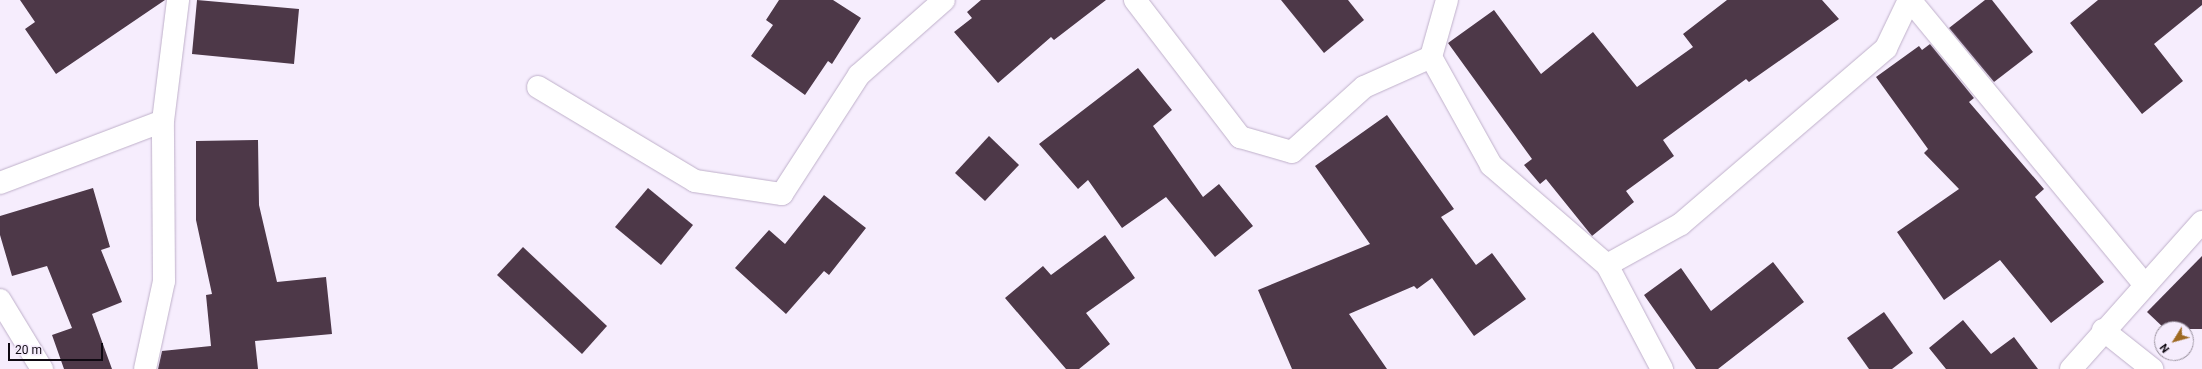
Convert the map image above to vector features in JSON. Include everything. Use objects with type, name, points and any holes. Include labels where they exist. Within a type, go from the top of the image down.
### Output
[{"type":"street","points":[[145,369],[164,281],[163,121],[178,0]]},
{"type":"street","points":[[538,87],[695,182],[782,194],[859,75],[944,0]]},
{"type":"street","points":[[1135,0],[1240,137],[1292,152],[1364,87],[1431,57]]},
{"type":"street","points":[[1447,0],[1431,57],[1491,165],[1607,265],[1662,369]]},
{"type":"street","points":[[1607,265],[1681,224],[1886,48],[1909,0],[2144,284]]},
{"type":"street","points":[[0,182],[163,121]]},
{"type":"street","points":[[2071,369],[2103,330],[2202,222]]},
{"type":"street","points":[[0,300],[42,369]]},
{"type":"street","points":[[2103,330],[2152,369]]},
{"type":"building","points":[[20,0],[165,0],[56,74],[25,29],[35,22]]},
{"type":"building","points":[[197,0],[299,9],[294,64],[192,54]]},
{"type":"building","points":[[779,0],[833,0],[861,18],[832,64],[828,61],[805,95],[751,56],[773,25],[766,20]]},
{"type":"building","points":[[981,0],[1106,0],[1054,40],[1051,37],[998,83],[954,32],[972,18],[967,12]]},
{"type":"building","points":[[1281,0],[1348,0],[1364,20],[1324,53]]},
{"type":"building","points":[[1727,0],[1822,0],[1839,19],[1749,82],[1746,79],[1663,140],[1674,156],[1626,191],[1634,202],[1592,236],[1546,179],[1540,184],[1524,165],[1532,159],[1448,43],[1494,10],[1541,74],[1593,32],[1637,87],[1693,47],[1683,34]]},
{"type":"building","points":[[1985,0],[1992,0],[2033,52],[1994,82],[1949,28]]},
{"type":"building","points":[[2098,0],[2202,0],[2202,5],[2154,44],[2183,81],[2142,114],[2070,23]]},
{"type":"building","points":[[1930,44],[1974,98],[1969,102],[2044,189],[2035,197],[2104,282],[2051,323],[2000,260],[1944,300],[1897,232],[1959,189],[1924,153],[1928,149],[1876,77],[1919,46],[1922,50]]},
{"type":"building","points":[[1138,68],[1172,110],[1153,126],[1203,197],[1219,184],[1253,226],[1215,257],[1166,197],[1122,228],[1088,180],[1078,189],[1039,144]]},
{"type":"building","points":[[1387,115],[1454,209],[1441,217],[1476,265],[1492,253],[1526,299],[1474,336],[1432,278],[1417,289],[1414,286],[1349,314],[1387,369],[1292,369],[1258,290],[1370,244],[1315,166]]},
{"type":"building","points":[[989,136],[1019,165],[985,201],[955,173]]},
{"type":"building","points":[[258,140],[259,205],[277,282],[326,277],[332,334],[255,341],[258,369],[158,369],[162,351],[211,346],[206,295],[212,294],[196,220],[196,141]]},
{"type":"building","points":[[93,188],[110,247],[101,250],[122,302],[92,314],[112,369],[64,369],[52,335],[72,328],[47,266],[12,276],[0,235],[0,216]]},
{"type":"building","points":[[648,188],[693,225],[661,265],[615,227]]},
{"type":"building","points":[[824,195],[866,228],[829,275],[824,271],[786,314],[735,268],[769,230],[785,244]]},
{"type":"building","points":[[1105,235],[1135,278],[1086,313],[1110,344],[1079,369],[1066,369],[1005,298],[1043,266],[1051,275]]},
{"type":"building","points":[[523,247],[607,326],[582,354],[497,275]]},
{"type":"building","points":[[2202,256],[2202,329],[2194,329],[2194,321],[2157,321],[2147,312]]},
{"type":"building","points":[[1773,262],[1804,302],[1718,369],[1696,369],[1644,295],[1681,268],[1711,311]]},
{"type":"building","points":[[1884,312],[1913,353],[1892,369],[1869,369],[1847,338]]},
{"type":"building","points":[[1963,320],[1991,354],[2014,337],[2038,369],[1946,369],[1929,348]]}]
